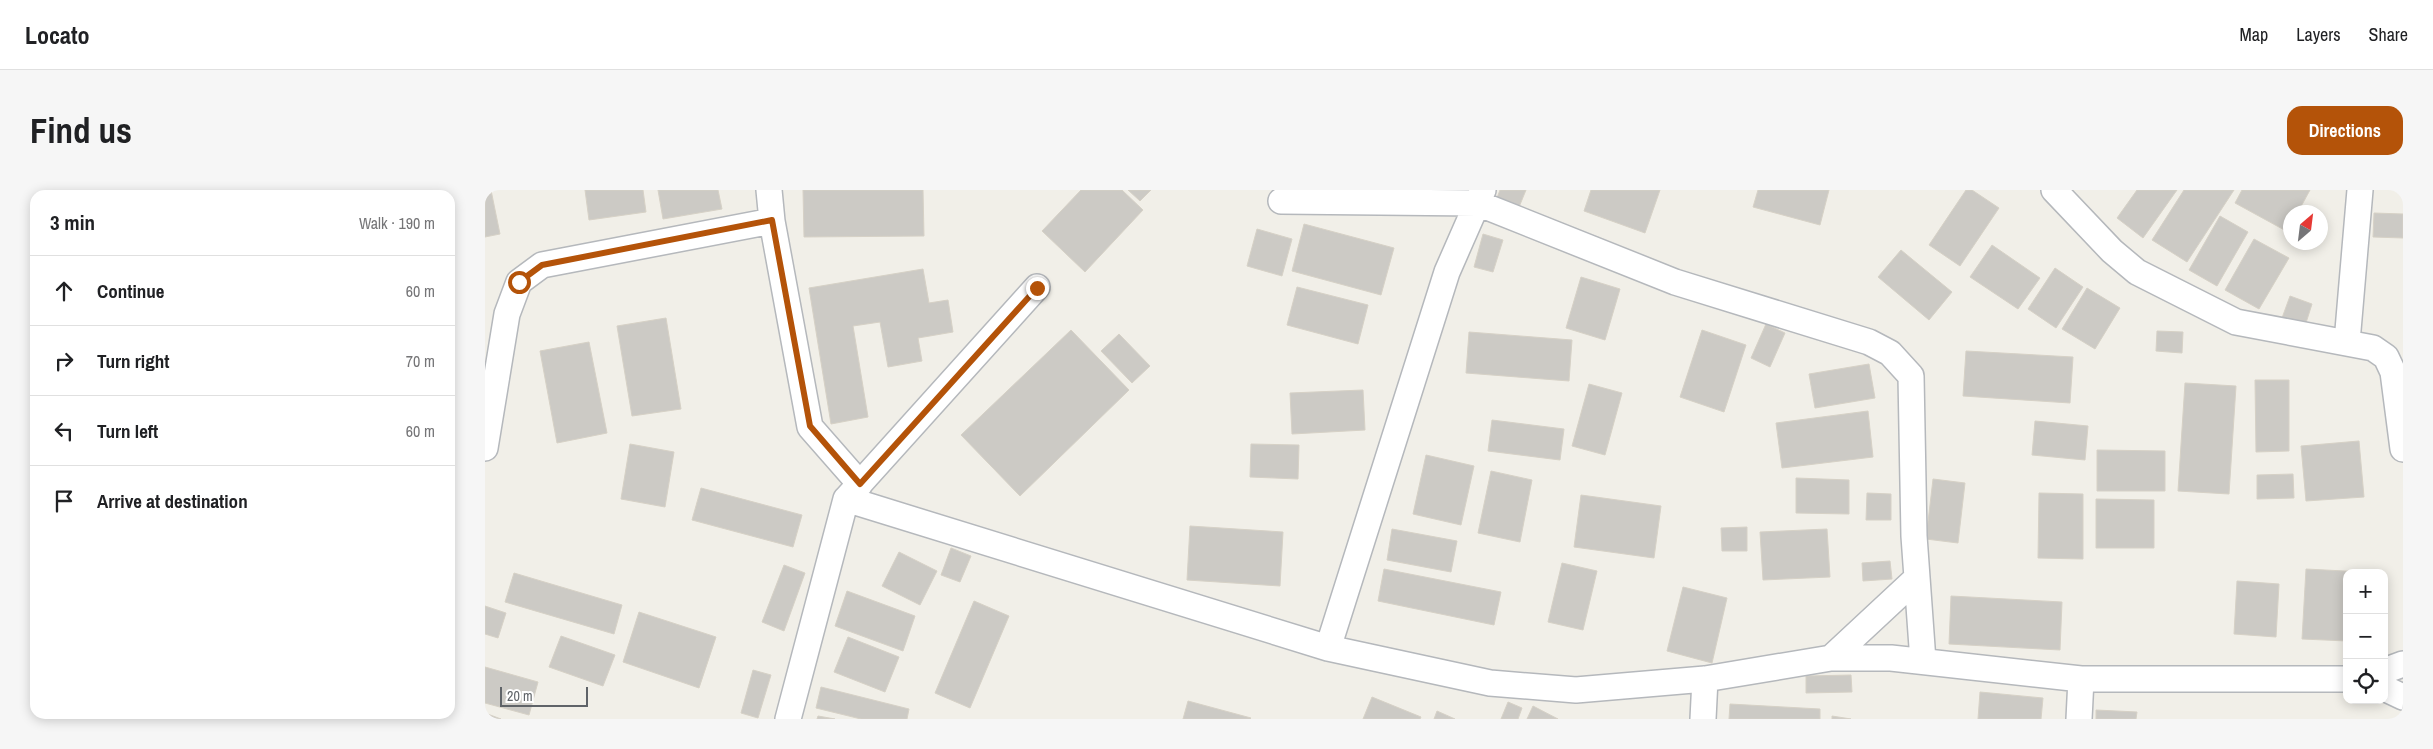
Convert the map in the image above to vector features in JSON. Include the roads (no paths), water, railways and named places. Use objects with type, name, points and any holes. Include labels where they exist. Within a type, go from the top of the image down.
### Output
[{"type":"street","points":[[769,190],[772,220],[810,426],[853,492],[1329,648],[1490,683],[1567,690],[1705,679],[1831,658],[1891,658],[2081,679],[2343,679]]},
{"type":"street","points":[[2054,190],[2112,251],[2137,272],[2236,322],[2373,348],[2386,357],[2393,372],[2403,449]]},
{"type":"street","points":[[2347,342],[2360,190]]},
{"type":"street","points":[[1281,201],[1480,196],[1675,282],[1869,342],[1889,353],[1911,376],[1917,578],[1923,662]]},
{"type":"street","points":[[1329,648],[1447,272],[1480,196]]},
{"type":"street","points":[[485,448],[507,314],[519,282],[542,265],[772,220]]},
{"type":"street","points":[[788,719],[853,492],[1037,288]]},
{"type":"street","points":[[1831,658],[1917,578]]},
{"type":"street","points":[[2388,670],[2403,664]]},
{"type":"street","points":[[1703,719],[1705,679]]},
{"type":"street","points":[[2079,719],[2081,679]]},
{"type":"street","points":[[2388,690],[2403,696]]}]
